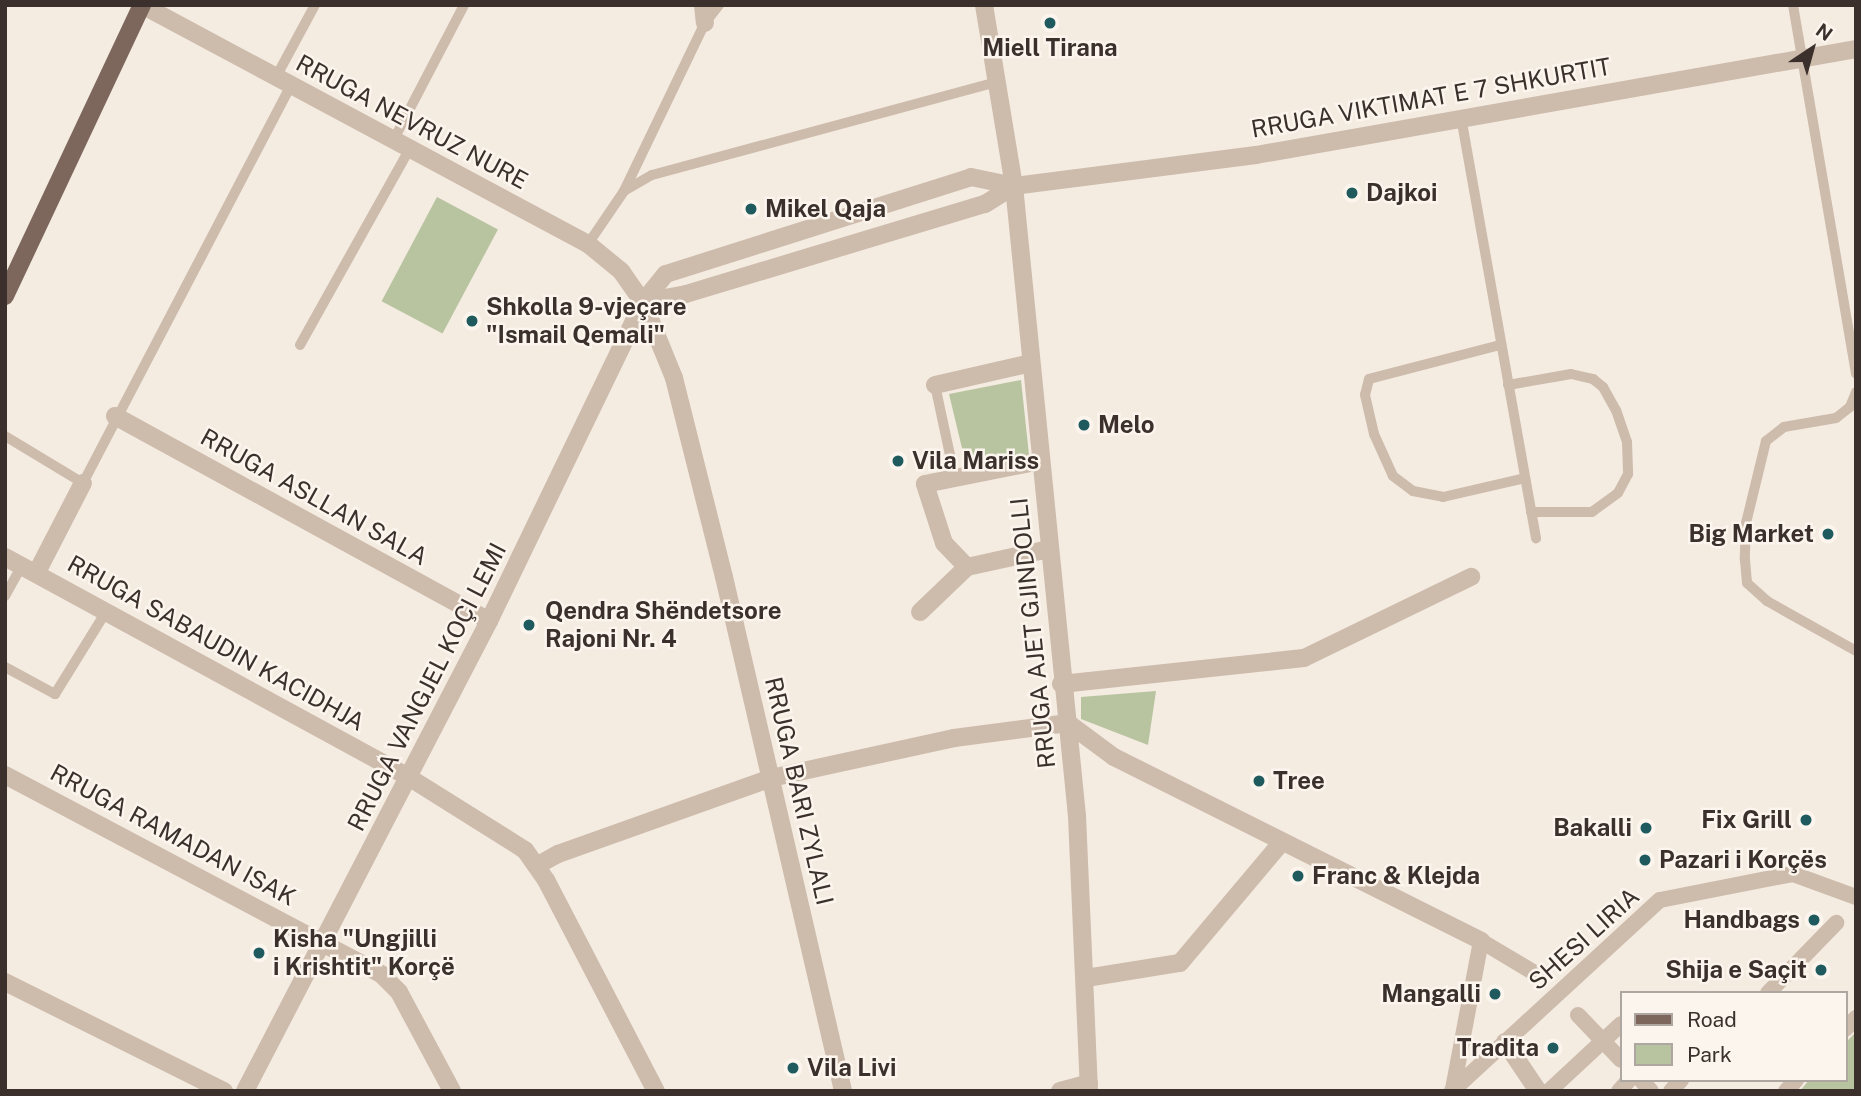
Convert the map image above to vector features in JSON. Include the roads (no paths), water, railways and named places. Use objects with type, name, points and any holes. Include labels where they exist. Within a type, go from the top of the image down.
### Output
[{"type":"main road","points":[[5,296],[142,5]]},
{"type":"street","name":"RRUGA NEVRUZ NURE","points":[[142,5],[588,244],[621,271],[643,302]]},
{"type":"street","name":"RRUGA AJET GJINDOLLI","points":[[984,5],[1014,186],[1061,684],[1068,723],[1086,978],[1089,1087]]},
{"type":"street","name":"RRUGA VIKTIMAT E 7 SHKURTIT","points":[[643,302],[666,275],[971,177],[1014,186],[1256,155],[1856,49]]},
{"type":"street","name":"RRUGA VIKTIMAT E 7 SHKURTIT","points":[[643,302],[686,294],[985,204],[1014,186]]},
{"type":"street","name":"RRUGA VANGJEL KOÇI LEMI","points":[[245,1091],[410,778],[643,302]]},
{"type":"street","name":"RRUGA BARI ZYLALI","points":[[643,302],[674,378],[771,778],[843,1091]]},
{"type":"street","points":[[935,385],[1031,363]]},
{"type":"street","name":"RRUGA ASLLAN SALA","points":[[115,416],[489,621]]},
{"type":"street","points":[[967,567],[944,543],[925,484],[1040,461]]},
{"type":"street","points":[[21,565],[83,483]]},
{"type":"street","points":[[920,612],[967,567],[1049,549]]},
{"type":"street","name":"RRUGA SABAUDIN KACIDHJA","points":[[21,565],[410,778],[525,850],[538,865],[656,1091]]},
{"type":"street","points":[[1061,684],[1304,658],[1471,577]]},
{"type":"street","points":[[538,865],[558,854],[771,778],[875,759],[954,738],[1068,723],[1114,757],[1480,942],[1538,975]]},
{"type":"street","name":"RRUGA RAMADAN ISAK","points":[[5,775],[323,941],[382,975],[399,992],[452,1091]]},
{"type":"street","points":[[1086,978],[1180,963],[1282,842]]},
{"type":"street","name":"SHESI LIRIA","points":[[1452,1090],[1660,900],[1793,874],[1856,897]]},
{"type":"street","points":[[1770,991],[1836,923]]},
{"type":"street","points":[[1452,1090],[1480,942]]},
{"type":"street","points":[[6,985],[224,1091]]},
{"type":"street","points":[[1578,1015],[1619,1058]]},
{"type":"street","points":[[1549,1091],[1619,1026]]},
{"type":"street","points":[[1505,1042],[1538,1091]]},
{"type":"street","points":[[1060,1091],[1089,1087]]},
{"type":"lane","points":[[5,436],[83,483],[283,81],[315,5]]},
{"type":"lane","points":[[300,345],[401,145],[464,5]]},
{"type":"lane","points":[[588,244],[624,191],[704,14],[719,5]]},
{"type":"lane","points":[[1793,5],[1856,374]]},
{"type":"lane","points":[[624,191],[652,175],[996,82]]},
{"type":"lane","points":[[1461,117],[1536,538]]},
{"type":"lane","points":[[1500,345],[1369,379],[1365,395],[1374,434],[1393,476],[1413,491],[1443,497],[1525,478]]},
{"type":"lane","points":[[1508,384],[1571,374],[1593,379],[1616,410],[1627,442],[1628,474],[1618,493],[1592,512],[1531,512]]},
{"type":"lane","points":[[935,385],[955,478]]},
{"type":"lane","points":[[1856,392],[1853,411],[1836,418],[1784,427],[1766,441],[1746,523],[1745,559],[1747,583],[1767,601],[1856,651]]},
{"type":"lane","points":[[5,596],[21,565]]},
{"type":"lane","points":[[5,667],[55,694],[107,610]]},
{"type":"place","name":"Miell Tirana","points":[[1050,23]]},
{"type":"place","name":"Dajkoi","points":[[1352,193]]},
{"type":"place","name":"Mikel Qaja","points":[[751,209]]},
{"type":"place","name":"Shkolla 9-vjeçare \"Ismail Qemali\"","points":[[472,321]]},
{"type":"place","name":"Melo","points":[[1084,425]]},
{"type":"place","name":"Vila Mariss","points":[[898,461]]},
{"type":"place","name":"Big Market","points":[[1828,534]]},
{"type":"place","name":"Qendra Shëndetsore Rajoni Nr. 4","points":[[529,625]]},
{"type":"place","name":"Tree","points":[[1259,781]]},
{"type":"place","name":"Fix Grill","points":[[1806,820]]},
{"type":"place","name":"Bakalli","points":[[1646,828]]},
{"type":"place","name":"Pazari i Korçës","points":[[1645,860]]},
{"type":"place","name":"Franc & Klejda","points":[[1298,876]]},
{"type":"place","name":"Handbags","points":[[1814,920]]},
{"type":"place","name":"Kisha \"Ungjilli i Krishtit\" Korçë","points":[[259,953]]},
{"type":"place","name":"Shija e Saçit","points":[[1821,970]]},
{"type":"place","name":"Mangalli","points":[[1495,994]]},
{"type":"place","name":"Tradita","points":[[1553,1048]]},
{"type":"place","name":"Vila Livi","points":[[793,1068]]}]
